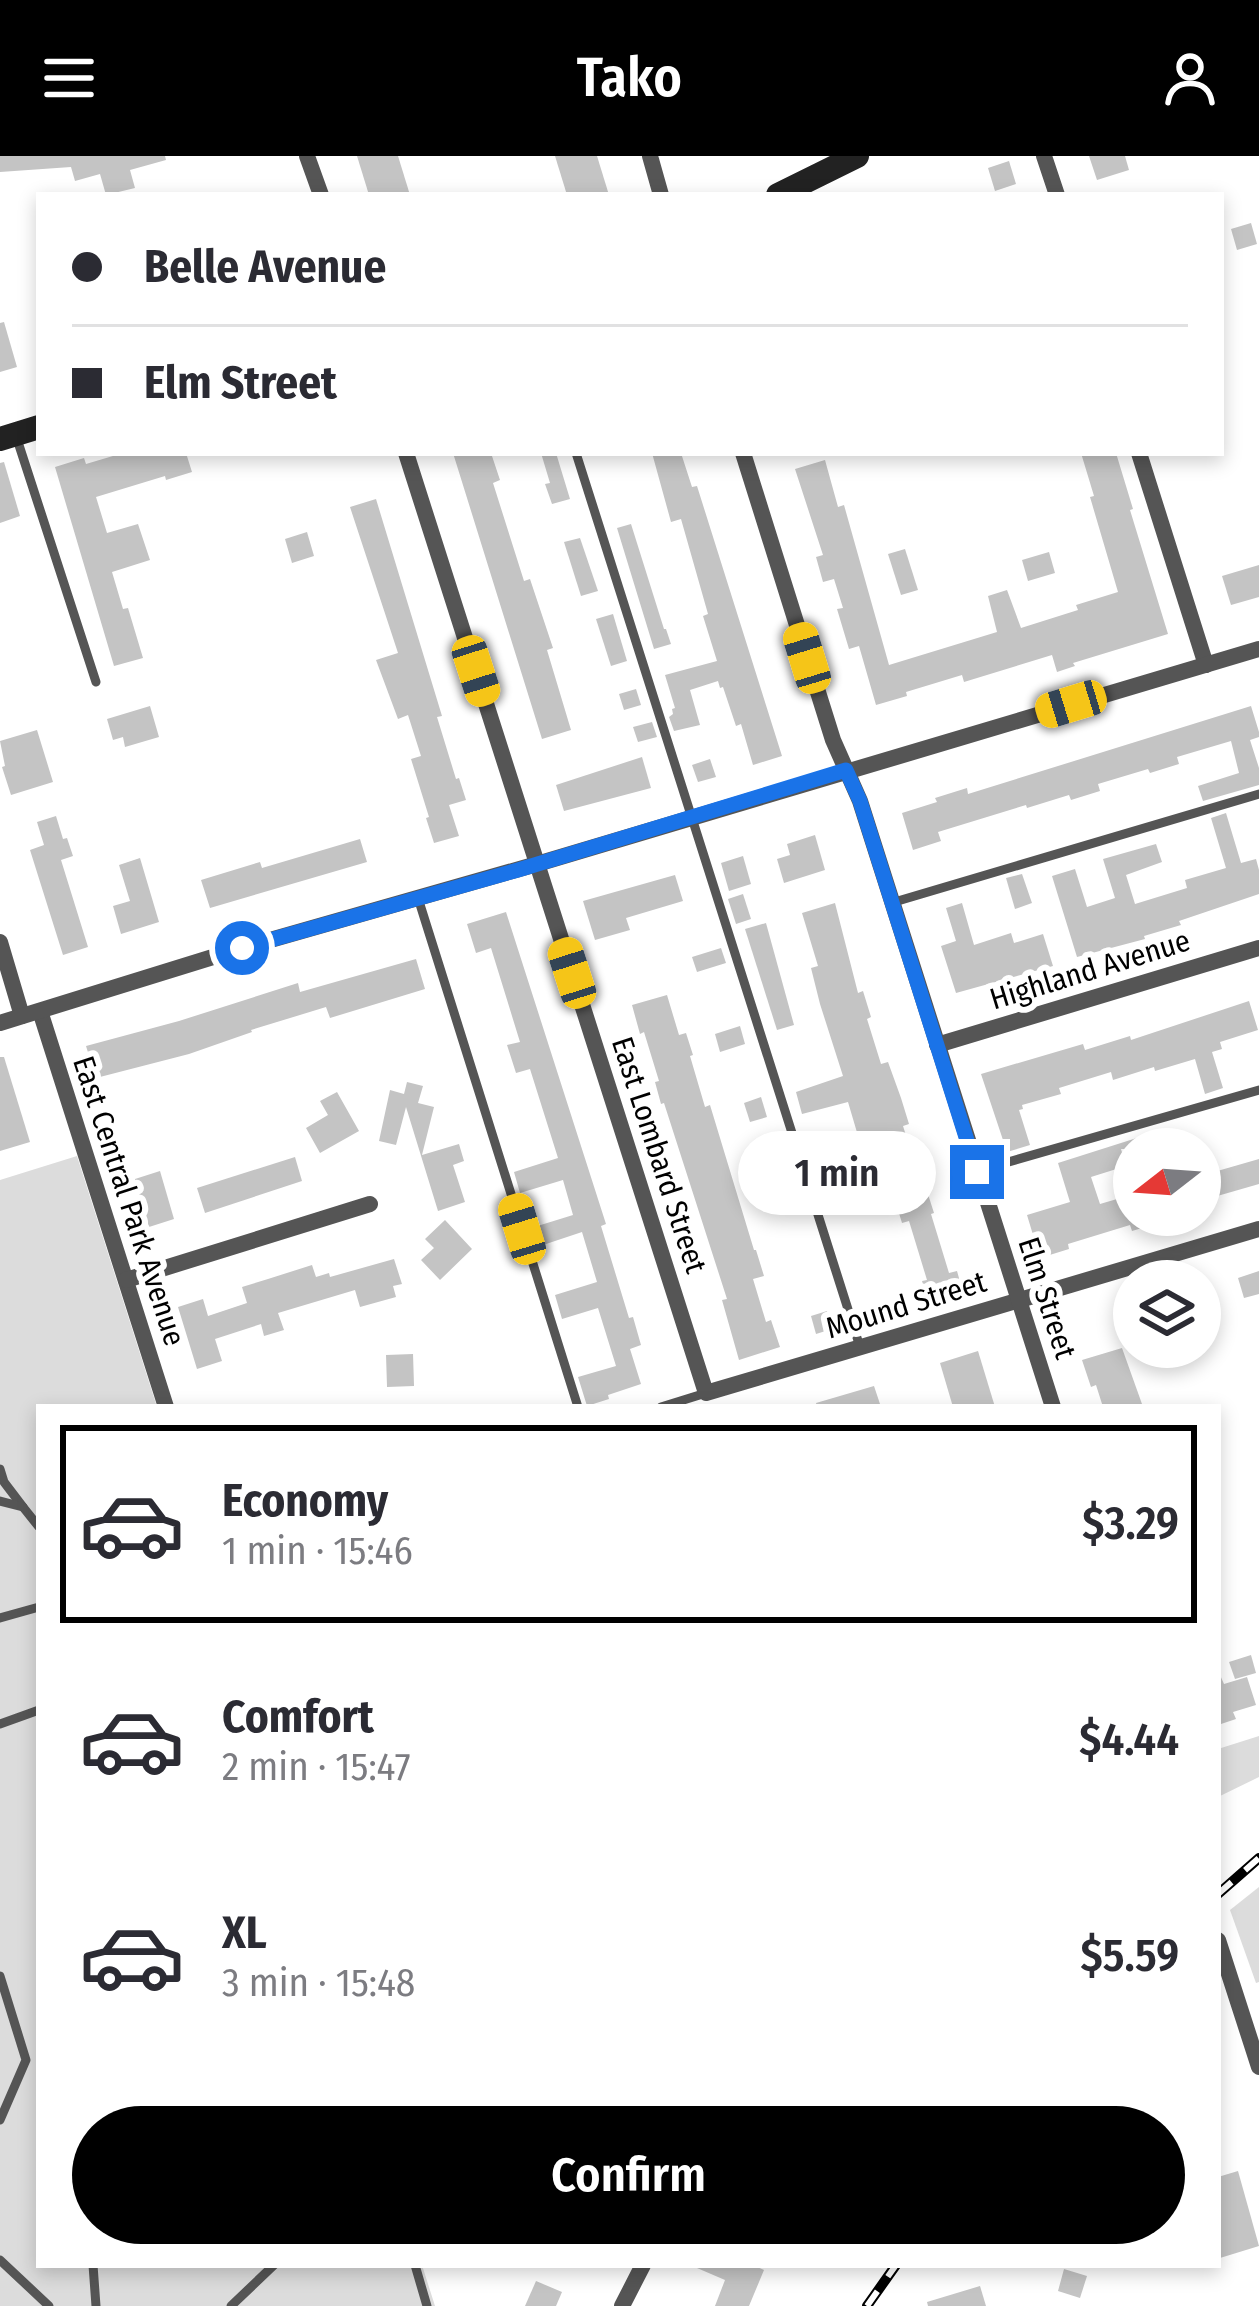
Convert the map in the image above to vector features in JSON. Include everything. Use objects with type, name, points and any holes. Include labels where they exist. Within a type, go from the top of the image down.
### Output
[{"type":"street","points":[[307,156],[320,192]]},
{"type":"street","points":[[650,156],[661,192]]},
{"type":"street","points":[[784,192],[857,156]]},
{"type":"street","points":[[1045,156],[1056,192]]},
{"type":"street","name":"East Lombard Street","points":[[407,456],[706,1393]]},
{"type":"street","name":"Elm Street","points":[[744,456],[833,740],[860,801],[1052,1404]]},
{"type":"street","points":[[1139,456],[1206,664]]},
{"type":"street","points":[[0,1023],[1259,649]]},
{"type":"street","name":"East Central Park Avenue","points":[[0,942],[31,1014],[165,1404]]},
{"type":"street","name":"Highland Avenue","points":[[938,1045],[1259,947]]},
{"type":"street","points":[[126,1280],[370,1204]]},
{"type":"street","name":"Mound Street","points":[[706,1393],[1259,1228]]},
{"type":"street","points":[[1221,1949],[1259,2067]]},
{"type":"street","points":[[622,2306],[642,2268]]},
{"type":"lane","points":[[18,433],[95,682]]},
{"type":"lane","points":[[577,456],[860,1347]]},
{"type":"lane","points":[[891,904],[1259,794]]},
{"type":"lane","points":[[418,898],[577,1404]]},
{"type":"lane","points":[[977,1172],[1259,1090]]},
{"type":"lane","points":[[671,1404],[706,1393]]},
{"type":"lane","points":[[0,1469],[4,1482],[36,1523]]},
{"type":"lane","points":[[0,1501],[23,1507]]},
{"type":"lane","points":[[0,1618],[36,1607]]},
{"type":"lane","points":[[0,1724],[36,1711]]},
{"type":"lane","points":[[0,1976],[26,2060],[0,2120]]},
{"type":"lane","points":[[0,2260],[49,2306]]},
{"type":"lane","points":[[93,2268],[96,2306]]},
{"type":"lane","points":[[231,2306],[271,2268]]},
{"type":"lane","points":[[416,2268],[427,2306]]},
{"type":"shaded area","points":[[77,1156],[156,1404],[36,1404],[36,2268],[423,2268],[435,2306],[0,2306],[0,1180]]},
{"type":"shaded area","points":[[1259,1736],[1259,1777],[1221,1796],[1221,1748]]},
{"type":"shaded area","points":[[1259,1887],[1259,1982],[1256,1983],[1230,1910]]},
{"type":"building","points":[[0,156],[165,156],[166,160],[130,170],[135,188],[118,192],[105,192],[100,174],[75,181],[71,167],[0,172]]},
{"type":"building","points":[[357,156],[398,156],[409,192],[368,192]]},
{"type":"building","points":[[555,156],[597,156],[608,192],[566,192]]},
{"type":"building","points":[[1089,156],[1125,156],[1129,170],[1097,180]]},
{"type":"building","points":[[1009,161],[1016,184],[995,191],[988,168]]},
{"type":"building","points":[[1251,223],[1257,244],[1237,250],[1231,229]]},
{"type":"building","points":[[4,322],[17,367],[0,372],[0,323]]},
{"type":"building","points":[[113,456],[187,456],[192,472],[96,497],[107,533],[138,524],[150,560],[112,572],[143,658],[114,666],[55,467],[84,458],[86,464]]},
{"type":"building","points":[[454,456],[492,456],[500,480],[493,483],[524,581],[530,579],[553,648],[547,650],[571,730],[542,739]]},
{"type":"building","points":[[542,456],[557,456],[570,499],[552,504],[545,484],[550,483]]},
{"type":"building","points":[[653,456],[682,456],[692,487],[697,486],[782,756],[753,765],[741,724],[736,726],[718,681],[690,690],[700,725],[674,731],[669,717],[675,708],[665,675],[717,661],[681,519],[671,522]]},
{"type":"building","points":[[1082,456],[1117,456],[1168,634],[1057,672],[1052,655],[964,682],[962,675],[876,705],[859,646],[849,649],[834,579],[823,582],[816,557],[823,555],[795,469],[825,460],[838,507],[844,505],[889,665],[997,632],[988,596],[1007,590],[1021,628],[1118,592],[1090,497],[1094,496]]},
{"type":"building","points":[[4,462],[20,516],[0,523],[0,463]]},
{"type":"building","points":[[376,499],[442,716],[437,717],[466,800],[449,805],[459,836],[434,843],[411,759],[421,756],[408,715],[398,719],[376,660],[398,653],[350,507]]},
{"type":"building","points":[[631,524],[671,644],[654,649],[617,528]]},
{"type":"building","points":[[307,532],[314,556],[292,563],[285,539]]},
{"type":"building","points":[[580,538],[598,591],[581,596],[564,542]]},
{"type":"building","points":[[905,549],[918,590],[901,595],[888,554]]},
{"type":"building","points":[[1049,552],[1055,573],[1028,581],[1022,560]]},
{"type":"building","points":[[1259,565],[1259,597],[1231,605],[1222,576]]},
{"type":"building","points":[[613,614],[627,661],[611,666],[596,619]]},
{"type":"building","points":[[636,689],[641,705],[624,710],[619,694]]},
{"type":"building","points":[[150,706],[159,737],[125,747],[123,737],[113,740],[107,719]]},
{"type":"building","points":[[1251,706],[1259,732],[1259,737],[1250,740],[1259,785],[1203,801],[1198,786],[1239,773],[1231,741],[1177,757],[1179,764],[1098,784],[1100,791],[1026,805],[938,832],[941,841],[913,850],[902,813],[937,802],[935,798],[967,788],[968,794]]},
{"type":"building","points":[[652,722],[657,737],[638,742],[633,727]]},
{"type":"building","points":[[37,730],[53,782],[11,795],[0,741]]},
{"type":"building","points":[[642,757],[651,788],[564,811],[556,785]]},
{"type":"building","points":[[710,759],[716,777],[698,782],[692,765]]},
{"type":"building","points":[[1226,813],[1241,863],[1256,859],[1259,894],[1179,921],[1181,925],[1145,939],[1077,957],[1052,876],[1075,869],[1087,907],[1115,898],[1103,859],[1156,844],[1162,862],[1126,875],[1135,904],[1187,888],[1185,880],[1226,868],[1211,818]]},
{"type":"building","points":[[56,816],[73,856],[61,860],[88,947],[63,955],[30,850],[44,845],[37,822]]},
{"type":"building","points":[[815,835],[825,870],[784,883],[777,859],[790,855],[787,844]]},
{"type":"building","points":[[360,839],[367,862],[210,908],[201,880],[260,862],[262,868]]},
{"type":"building","points":[[743,856],[751,884],[729,891],[721,863]]},
{"type":"building","points":[[140,858],[159,922],[121,934],[113,906],[130,901],[119,865]]},
{"type":"building","points":[[1022,874],[1032,903],[1015,909],[1006,878]]},
{"type":"building","points":[[675,875],[683,901],[626,918],[630,930],[595,940],[583,901]]},
{"type":"building","points":[[743,894],[751,919],[736,924],[728,899]]},
{"type":"building","points":[[835,903],[881,1064],[888,1062],[901,1098],[909,1124],[903,1126],[934,1213],[949,1273],[957,1271],[964,1296],[930,1307],[909,1221],[902,1223],[890,1184],[838,1203],[832,1185],[869,1173],[848,1102],[802,1114],[796,1092],[843,1076],[820,1004],[811,968],[818,966],[802,913]]},
{"type":"building","points":[[962,903],[974,945],[1011,933],[1014,943],[1043,934],[1053,966],[956,993],[941,946],[956,941],[946,908]]},
{"type":"building","points":[[506,912],[641,1345],[630,1349],[641,1384],[593,1404],[586,1404],[578,1377],[616,1366],[598,1308],[562,1319],[555,1295],[597,1282],[582,1232],[537,1247],[531,1228],[573,1215],[563,1180],[520,1193],[514,1172],[558,1158],[530,1069],[516,1073],[507,1045],[520,1042],[491,948],[476,953],[467,924]]},
{"type":"building","points":[[766,923],[794,1025],[777,1030],[745,929]]},
{"type":"building","points":[[721,948],[726,963],[697,972],[692,957]]},
{"type":"building","points":[[416,959],[425,989],[330,1018],[326,1007],[189,1054],[96,1078],[86,1046],[298,983],[300,992]]},
{"type":"building","points":[[667,995],[679,1035],[686,1033],[705,1107],[710,1105],[764,1276],[753,1279],[766,1322],[771,1320],[780,1347],[739,1360],[722,1300],[727,1299],[632,1005]]},
{"type":"building","points":[[1249,1001],[1258,1030],[1220,1042],[1222,1049],[1212,1052],[1223,1088],[1205,1094],[1195,1059],[1113,1080],[1111,1072],[1022,1105],[1019,1110],[1030,1145],[1007,1152],[981,1074],[1083,1044],[1085,1050],[1130,1036],[1131,1040]]},
{"type":"building","points":[[740,1026],[745,1044],[720,1052],[715,1034]]},
{"type":"building","points":[[0,1057],[4,1057],[30,1142],[0,1151]]},
{"type":"building","points":[[407,1082],[423,1086],[418,1103],[434,1107],[422,1155],[459,1144],[464,1161],[453,1165],[465,1202],[438,1211],[406,1107],[396,1145],[379,1141],[390,1090],[404,1094]]},
{"type":"building","points":[[337,1092],[359,1131],[320,1153],[306,1128],[328,1115],[320,1101]]},
{"type":"building","points":[[761,1097],[767,1117],[750,1122],[744,1103]]},
{"type":"building","points":[[829,1140],[835,1159],[816,1165],[811,1146]]},
{"type":"building","points":[[1113,1146],[1113,1170],[1091,1177],[1100,1204],[1113,1200],[1113,1230],[1040,1258],[1027,1215],[1070,1202],[1058,1163]]},
{"type":"building","points":[[295,1157],[302,1181],[205,1213],[197,1188]]},
{"type":"building","points":[[1259,1159],[1259,1184],[1221,1195],[1221,1170]]},
{"type":"building","points":[[160,1171],[174,1219],[149,1227],[135,1179]]},
{"type":"building","points":[[445,1220],[472,1249],[440,1280],[421,1260],[434,1248],[425,1239]]},
{"type":"building","points":[[394,1259],[402,1284],[393,1286],[396,1297],[360,1307],[355,1290],[278,1313],[284,1330],[264,1336],[261,1324],[215,1339],[222,1361],[197,1369],[178,1307],[203,1299],[208,1316],[247,1303],[242,1287],[312,1265],[316,1277],[329,1273],[330,1277]]},
{"type":"building","points":[[1259,1271],[1259,1294],[1244,1298],[1238,1278]]},
{"type":"building","points":[[827,1311],[832,1329],[816,1334],[811,1316]]},
{"type":"building","points":[[978,1351],[994,1404],[952,1404],[940,1363]]},
{"type":"building","points":[[1113,1351],[1113,1368],[1129,1368],[1142,1404],[1102,1404],[1096,1385],[1091,1387],[1082,1360]]},
{"type":"building","points":[[413,1354],[414,1386],[387,1387],[386,1355]]},
{"type":"building","points":[[874,1386],[880,1404],[816,1404]]},
{"type":"building","points":[[1251,1655],[1256,1673],[1235,1679],[1229,1662]]},
{"type":"building","points":[[1221,1677],[1224,1684],[1247,1677],[1256,1705],[1233,1712],[1236,1719],[1221,1724]]},
{"type":"building","points":[[1238,2171],[1259,2246],[1221,2258],[1221,2176]]},
{"type":"building","points":[[697,2268],[764,2270],[749,2306],[715,2306],[725,2280]]},
{"type":"building","points":[[1064,2269],[1087,2276],[1080,2298],[1058,2291]]},
{"type":"building","points":[[536,2281],[562,2292],[556,2306],[525,2306]]},
{"type":"building","points":[[980,2286],[986,2306],[928,2306],[927,2302]]},
{"type":"railway","points":[[1221,1891],[1259,1858]]},
{"type":"railway","points":[[867,2306],[894,2268]]},
{"type":"route","points":[[242,948],[846,770],[860,801],[977,1172]]}]
